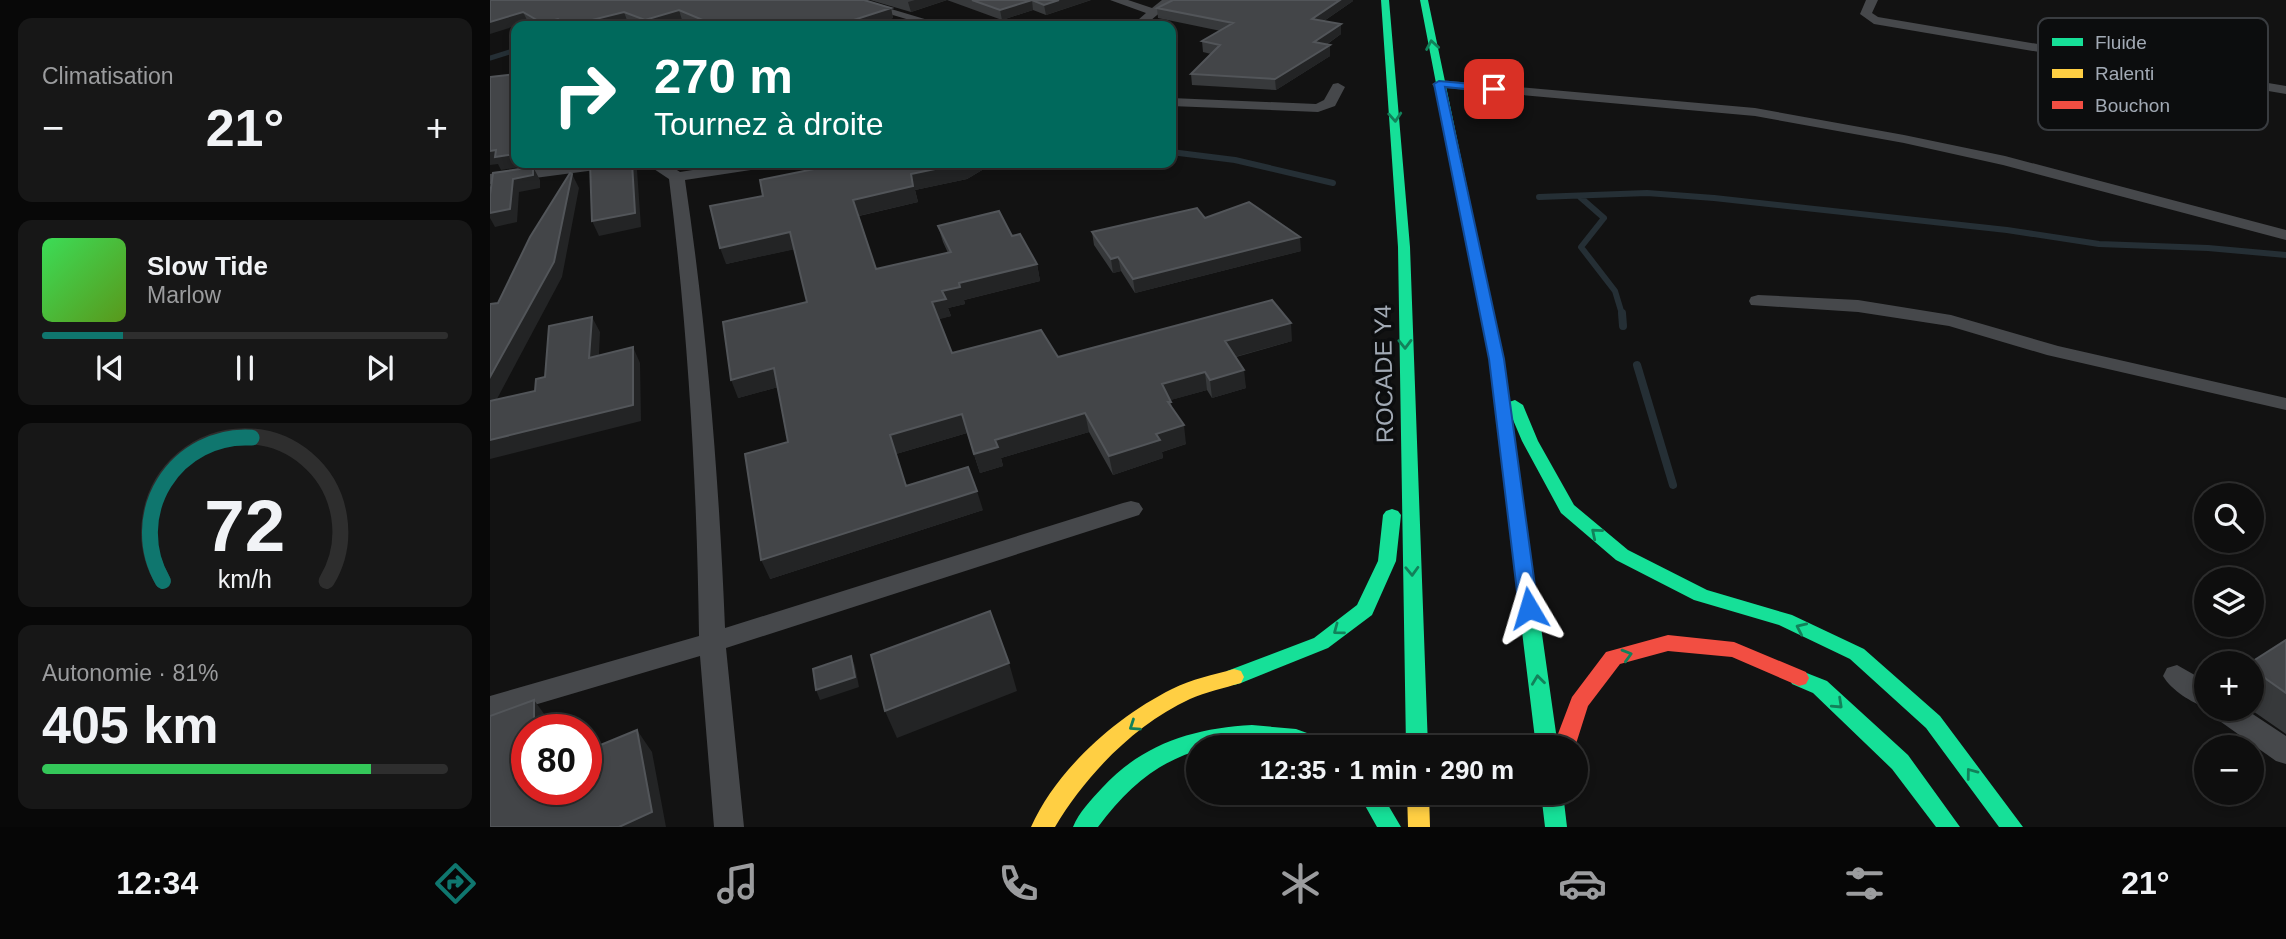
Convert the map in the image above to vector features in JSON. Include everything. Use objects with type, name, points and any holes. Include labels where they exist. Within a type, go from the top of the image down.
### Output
[{"type":"highway","name":"ROCADE Y4","points":[[1385,0],[1404,247],[1417,735]]},
{"type":"highway","points":[[1424,0],[1496,359],[1544,735]]},
{"type":"highway","points":[[1496,359],[1530,442],[1567,509],[1622,555],[1701,595],[1785,620],[1857,654],[1933,722],[2012,827]]},
{"type":"highway","points":[[1042,827],[1061,794],[1108,743],[1179,695],[1259,669],[1321,643],[1365,610],[1387,561],[1406,384]]},
{"type":"highway","points":[[1568,735],[1579,703],[1613,658],[1668,643],[1734,650],[1820,687],[1900,762],[1949,827]]},
{"type":"highway","points":[[1223,735],[1267,735]]},
{"type":"highway","points":[[1084,827],[1099,805],[1146,760],[1186,742]]},
{"type":"highway","points":[[1376,805],[1390,827]]},
{"type":"highway","points":[[1418,805],[1419,827]]},
{"type":"highway","points":[[1553,805],[1556,827]]},
{"type":"street","points":[[848,0],[924,21]]},
{"type":"street","points":[[1116,0],[1154,12]]},
{"type":"street","points":[[1143,21],[1169,0]]},
{"type":"street","points":[[1872,0],[1866,14],[1874,20],[2038,48]]},
{"type":"street","points":[[1439,84],[1755,112],[1806,121],[2005,161],[2286,234]]},
{"type":"street","points":[[1176,102],[1311,109],[1330,103],[1338,86]]},
{"type":"street","points":[[2268,87],[2286,90]]},
{"type":"street","points":[[490,178],[568,168]]},
{"type":"street","points":[[663,168],[677,177],[733,168]]},
{"type":"street","points":[[677,177],[687,252],[709,525],[712,642],[729,827]]},
{"type":"street","points":[[1758,301],[1846,305],[1951,321],[2054,351],[2286,404]]},
{"type":"street","points":[[490,707],[712,642],[1131,509]]},
{"type":"street","points":[[2177,676],[2194,688]]},
{"type":"street","points":[[2241,721],[2286,752]]},
{"type":"building","points":[[490,0],[864,0],[891,8],[851,21],[705,21],[679,10],[645,20],[624,12],[588,21],[539,21],[523,12],[490,22]]},
{"type":"building","points":[[972,0],[1032,0],[1000,10]]},
{"type":"building","points":[[1032,0],[1059,0],[1044,5]]},
{"type":"building","points":[[1173,0],[1340,0],[1312,19],[1341,24],[1314,42],[1330,45],[1275,79],[1191,74],[1220,45],[1202,41],[1233,23],[1157,8]]},
{"type":"building","points":[[511,75],[511,155],[495,157],[496,150],[490,151],[490,77]]},
{"type":"building","points":[[533,168],[533,175],[513,179],[510,209],[490,213],[493,173]]},
{"type":"building","points":[[590,168],[632,168],[635,213],[592,221]]},
{"type":"building","points":[[819,168],[940,168],[911,174],[913,186],[853,200],[876,269],[951,252],[938,226],[999,211],[1012,236],[1020,234],[1037,264],[959,283],[960,287],[942,291],[946,299],[932,302],[952,353],[1041,330],[1058,357],[1272,300],[1291,323],[1225,341],[1244,370],[1210,380],[1205,372],[1162,384],[1171,402],[1168,402],[1184,425],[1156,434],[1160,440],[1109,456],[1085,413],[995,440],[998,447],[974,454],[962,414],[890,435],[906,486],[968,467],[977,491],[761,560],[745,454],[788,442],[774,368],[731,380],[723,322],[807,302],[790,232],[720,248],[710,206],[763,196],[760,180]]},
{"type":"building","points":[[570,173],[572,174],[554,262],[490,377],[490,304],[498,303],[530,237]]},
{"type":"building","points":[[1249,202],[1300,237],[1133,279],[1118,257],[1111,259],[1092,232],[1197,208],[1205,218]]},
{"type":"building","points":[[592,317],[589,358],[633,347],[633,405],[490,440],[490,401],[535,391],[536,379],[545,377],[549,326]]},
{"type":"building","points":[[990,611],[1009,663],[885,711],[871,655]]},
{"type":"building","points":[[2286,640],[2286,693],[2264,677],[2264,654]]},
{"type":"building","points":[[851,656],[855,677],[816,690],[813,669]]},
{"type":"building","points":[[534,700],[534,714],[511,714],[511,805],[602,805],[602,744],[637,730],[652,812],[619,827],[490,827],[490,716]]},
{"type":"waterway","points":[[490,58],[511,52]]},
{"type":"waterway","points":[[1176,153],[1235,160],[1333,183]]},
{"type":"waterway","points":[[1539,197],[1647,193],[1714,198],[2007,230],[2099,244],[2208,248],[2286,255]]},
{"type":"waterway","points":[[1580,197],[1604,218],[1581,247],[1615,291],[1622,314]]},
{"type":"waterway","points":[[1622,313],[1623,326]]},
{"type":"waterway","points":[[1637,365],[1673,485]]},
{"type":"traffic: fast","points":[[1385,0],[1404,247],[1417,735]]},
{"type":"traffic: fast","points":[[1424,0],[1496,359],[1545,735]]},
{"type":"traffic: fast","points":[[1515,405],[1530,441],[1567,509],[1622,555],[1701,595],[1785,620],[1857,654],[1933,722],[2012,827]]},
{"type":"traffic: fast","points":[[1234,677],[1321,643],[1365,610],[1387,561],[1392,515]]},
{"type":"traffic: fast","points":[[1799,678],[1820,687],[1900,762],[1949,827]]},
{"type":"traffic: fast","points":[[1224,735],[1279,735]]},
{"type":"traffic: fast","points":[[1084,827],[1118,786],[1136,770],[1155,757],[1186,744]]},
{"type":"traffic: fast","points":[[1376,805],[1390,827]]},
{"type":"traffic: fast","points":[[1553,805],[1556,827]]},
{"type":"traffic: slow","points":[[1042,827],[1084,769],[1118,736],[1177,696],[1234,677]]},
{"type":"traffic: slow","points":[[1418,805],[1419,827]]},
{"type":"traffic: jam","points":[[1568,735],[1579,703],[1613,658],[1668,643],[1734,650],[1799,678]]},
{"type":"route","points":[[1494,89],[1439,84],[1496,359],[1529,608]]}]
